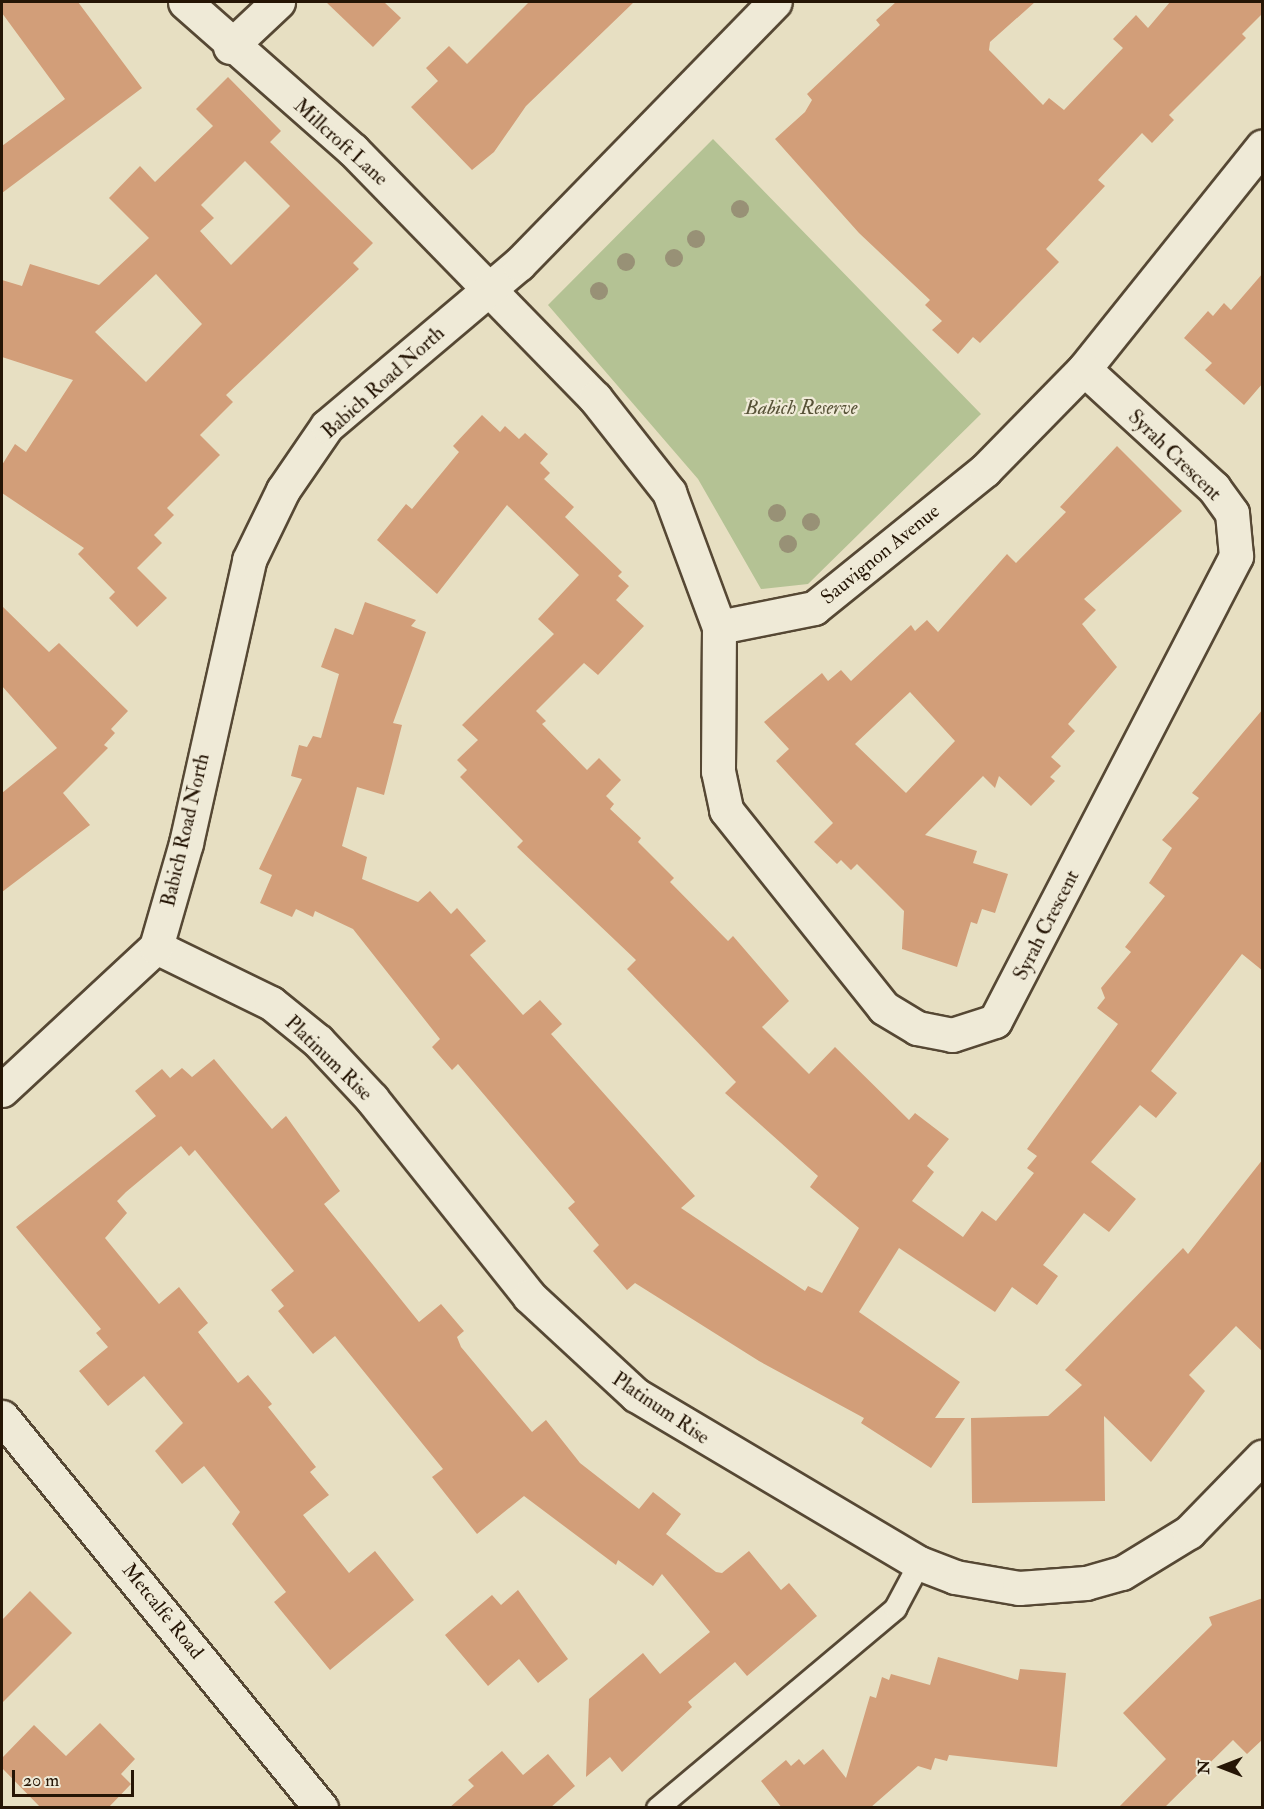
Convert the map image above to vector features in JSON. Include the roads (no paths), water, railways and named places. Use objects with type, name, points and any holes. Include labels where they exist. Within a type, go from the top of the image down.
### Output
[{"type":"street","name":"Millcroft Lane","points":[[185,2],[230,47],[353,150],[492,288]]},
{"type":"street","points":[[230,47],[278,2]]},
{"type":"street","name":"Babich Road North","points":[[156,947],[186,843],[249,560],[283,490],[327,426],[492,288],[628,158],[775,2]]},
{"type":"street","name":"Sauvignon Avenue","points":[[719,627],[814,608],[985,470],[1084,369],[1263,147]]},
{"type":"street","points":[[492,288],[560,357],[669,492],[719,627]]},
{"type":"street","name":"Syrah Crescent","points":[[719,627],[718,771],[726,810],[884,1008],[917,1028],[952,1035],[995,1021],[1236,556],[1232,513],[1214,488],[1084,369]]},
{"type":"street","points":[[2,1090],[156,947]]},
{"type":"street","name":"Platinum Rise","points":[[156,947],[272,1003],[318,1041],[372,1099],[529,1296],[627,1388],[919,1563],[955,1577],[1019,1588],[1086,1583],[1122,1573],[1189,1532],[1263,1457]]},
{"type":"street","name":"Metcalfe Road","points":[[2,1417],[321,1808]]},
{"type":"lane","points":[[657,1808],[895,1608],[919,1563]]},
{"type":"park label","name":"Babich Reserve","points":[[801,407]]}]
